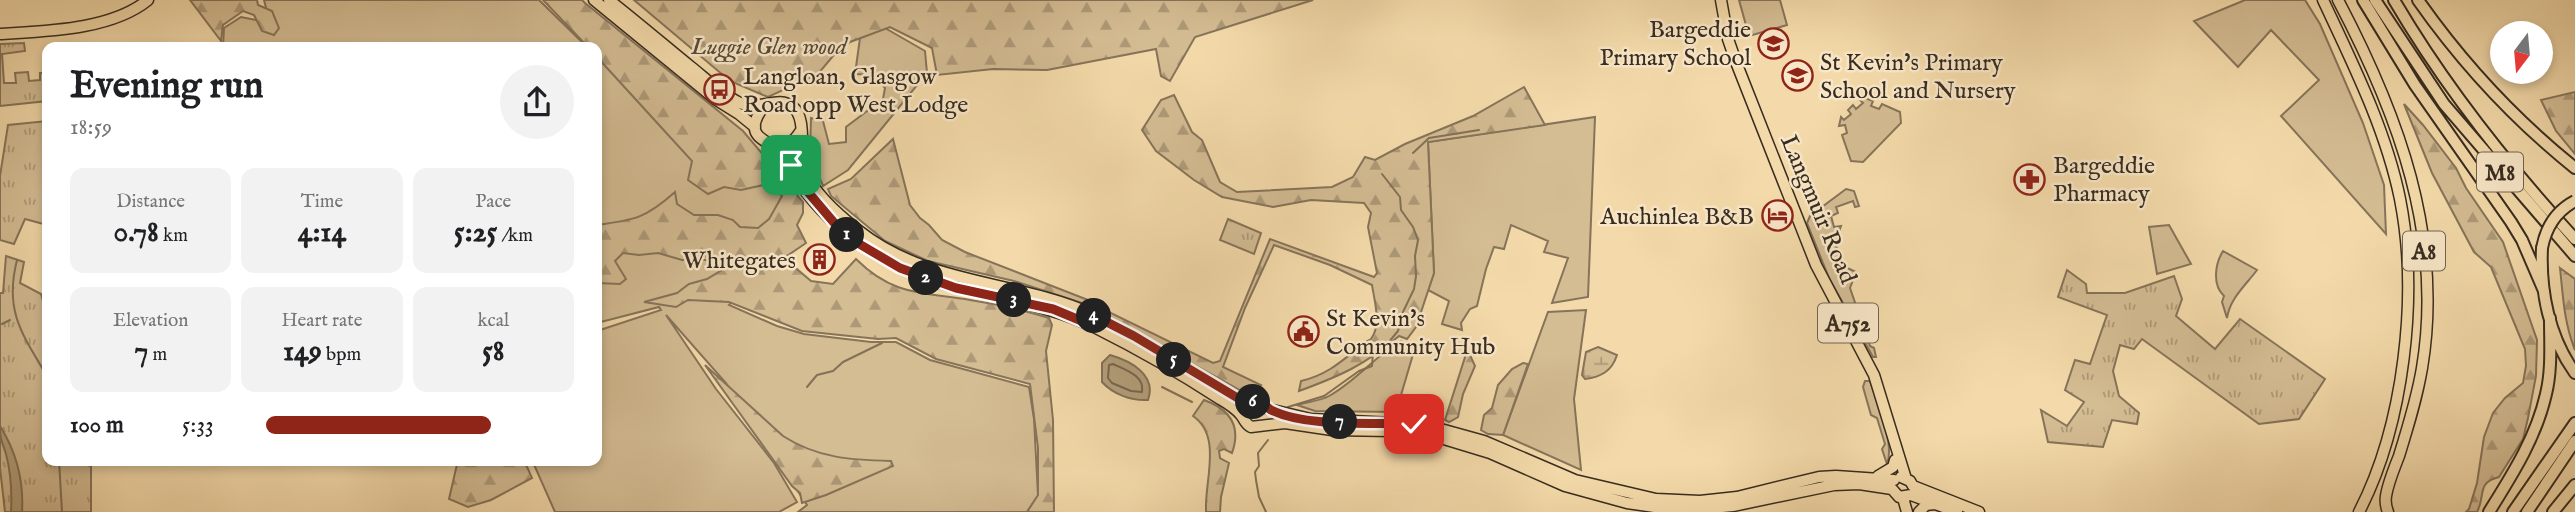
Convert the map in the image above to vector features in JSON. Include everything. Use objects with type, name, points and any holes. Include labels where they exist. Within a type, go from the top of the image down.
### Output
[{"type":"highway","name":"M8","points":[[2363,0],[2415,85],[2522,240],[2544,291]]},
{"type":"highway","name":"M8","points":[[2373,0],[2403,58],[2474,169]]},
{"type":"highway","name":"M8","points":[[2373,0],[2444,104],[2575,256]]},
{"type":"highway","name":"M8","points":[[2394,0],[2465,108],[2512,168],[2575,239]]},
{"type":"highway","name":"M8","points":[[2418,0],[2448,42],[2496,98],[2575,168]]},
{"type":"highway","name":"M8","points":[[2575,201],[2554,218],[2546,232],[2542,248],[2544,291],[2550,318],[2559,349],[2575,373]]},
{"type":"highway","points":[[2488,512],[2516,470],[2538,424],[2547,392],[2550,318]]},
{"type":"highway","points":[[2513,512],[2575,423]]},
{"type":"highway","points":[[2527,512],[2575,441]]},
{"type":"highway","points":[[2553,512],[2575,485]]},
{"type":"main road","points":[[0,34],[64,28],[113,19],[131,13],[148,0]]},
{"type":"main road","points":[[594,0],[715,99],[755,127],[765,143],[786,155],[796,178],[820,210],[856,242],[900,268],[956,288],[1059,301],[1222,400],[1251,427],[1284,423],[1332,430],[1392,431],[1434,436],[1490,453],[1565,486],[1648,507],[1700,509],[1733,506],[1834,485],[1859,484],[1903,488],[1957,512]]},
{"type":"main road","points":[[609,0],[729,97],[747,106],[784,102],[794,108],[800,118],[805,172],[812,184],[860,232],[888,250],[918,264],[994,291]]},
{"type":"main road","name":"Langmuir Road","points":[[1721,0],[1728,39],[1816,265],[1874,375],[1891,430],[1903,488]]},
{"type":"main road","name":"A8","points":[[2323,0],[2380,133],[2400,200],[2406,259],[2407,312],[2403,366],[2381,455],[2370,490],[2359,512]]},
{"type":"main road","name":"A8","points":[[2338,0],[2396,123],[2417,198],[2426,263],[2426,318],[2422,366],[2412,415],[2386,496],[2388,512]]},
{"type":"main road","points":[[755,127],[757,116],[764,106]]},
{"type":"main road","points":[[774,147],[785,146],[794,141],[800,132]]},
{"type":"main road","points":[[1091,320],[1249,402],[1261,402],[1268,409],[1330,422],[1381,422],[1437,428],[1484,441],[1575,480],[1656,499],[1700,501],[1737,497],[1819,477],[1874,478],[1979,512]]},
{"type":"main road","points":[[1242,416],[1244,407],[1249,402]]},
{"type":"main road","points":[[1265,424],[1268,409]]},
{"type":"main road","name":"Langmuir Road","points":[[1891,430],[1895,460],[1903,488]]},
{"type":"main road","points":[[1874,478],[1885,474],[1893,467],[1895,460]]},
{"type":"main road","name":"A752","points":[[1903,488],[1907,512]]},
{"type":"main road","name":"A752","points":[[1903,488],[1913,512]]},
{"type":"main road","points":[[1919,512],[1935,503]]},
{"type":"green space","points":[[190,0],[257,0],[258,5],[272,11],[279,28],[274,35],[262,31],[254,15],[243,11],[223,25],[221,41]]},
{"type":"green space","points":[[264,0],[539,0],[582,42],[223,42],[224,28],[241,17],[270,23]]},
{"type":"green space","points":[[543,0],[582,0],[743,131],[803,202],[803,213],[797,225],[806,243],[784,258],[811,281],[833,284],[856,259],[883,280],[909,290],[990,303],[1049,318],[1052,325],[1046,351],[1053,420],[1054,512],[1027,512],[1038,495],[1038,448],[1030,384],[936,359],[896,338],[878,339],[802,331],[729,302],[688,300],[676,307],[644,302],[677,293],[689,284],[707,279],[735,262],[733,258],[682,260],[658,253],[623,253],[615,261],[626,279],[620,284],[602,283],[602,224],[648,213],[675,192],[677,204],[694,215],[718,215],[733,220],[740,227],[758,228],[769,219],[782,196],[768,184],[741,190],[724,187],[708,194],[688,180],[692,161],[602,62],[602,42],[583,42]]},
{"type":"green space","name":"Luggie Glen wood","points":[[634,0],[1313,0],[1195,37],[1170,81],[1161,76],[1156,49],[1047,70],[993,69],[937,75],[932,48],[890,27],[850,42],[833,56],[818,74],[768,97],[730,81]]},
{"type":"green space","points":[[1739,0],[1780,0],[1787,25],[1749,36]]},
{"type":"green space","points":[[2245,0],[2305,0],[2320,24],[2363,123],[2384,185],[2386,234],[2281,116],[2319,80],[2271,30],[2238,67],[2194,21]]},
{"type":"green space","points":[[885,28],[925,51],[927,73],[848,170],[823,186],[810,155],[811,118],[823,121],[829,144],[846,142],[846,127],[883,99],[885,88],[874,75],[855,74],[860,38]]},
{"type":"green space","points":[[24,43],[25,51],[2,54],[4,83],[16,83],[15,73],[28,72],[29,81],[40,80],[42,73],[42,102],[0,106],[0,44]]},
{"type":"green space","points":[[602,62],[691,153],[748,157],[798,207],[796,240],[729,305],[777,326],[804,334],[871,342],[896,342],[930,360],[1029,387],[1034,419],[1038,496],[1027,512],[798,512],[807,505],[726,383],[666,315],[716,389],[774,463],[797,502],[779,512],[555,512],[535,466],[602,466],[602,329],[661,310],[659,307],[602,322]]},
{"type":"green space","points":[[1524,87],[1545,125],[1428,142],[1434,273],[1416,327],[1407,339],[1399,336],[1352,369],[1299,391],[1301,381],[1341,362],[1371,339],[1377,319],[1372,285],[1330,265],[1274,245],[1245,308],[1223,367],[1261,385],[1254,393],[1245,393],[1105,315],[1105,310],[1213,363],[1220,361],[1270,239],[1374,277],[1377,273],[1368,227],[1371,213],[1364,203],[1311,200],[1273,207],[1222,197],[1156,151],[1142,130],[1161,100],[1174,95],[1192,132],[1202,140],[1220,182],[1237,192],[1332,187],[1353,177],[1365,157],[1375,160],[1405,144],[1473,116]]},
{"type":"green space","points":[[2575,92],[2575,154],[2556,131],[2541,100]]},
{"type":"green space","points":[[1862,97],[1873,101],[1871,106],[1879,109],[1882,104],[1900,112],[1901,123],[1863,162],[1851,161],[1842,135],[1847,133],[1845,125],[1839,126],[1841,117],[1844,120],[1851,114],[1848,110],[1853,105],[1856,109],[1863,103],[1859,99]]},
{"type":"green space","points":[[2404,104],[2456,168],[2466,188],[2503,242],[2537,340],[2536,376],[2523,439],[2499,477],[2484,486],[2477,512],[2466,512],[2477,483],[2484,437],[2493,413],[2505,398],[2523,383],[2525,349],[2491,267],[2474,252],[2432,173]]},
{"type":"green space","points":[[1595,117],[1588,297],[1552,303],[1568,258],[1544,252],[1548,241],[1511,225],[1504,249],[1494,247],[1477,306],[1470,309],[1461,323],[1462,330],[1442,324],[1449,301],[1428,290],[1434,273],[1428,142]]},
{"type":"green space","points":[[42,122],[42,224],[25,219],[14,244],[0,240],[0,176],[8,125]]},
{"type":"green space","points":[[893,139],[910,205],[942,240],[965,252],[1088,300],[1088,305],[1014,281],[928,261],[885,241],[831,196],[828,189],[851,179]]},
{"type":"green space","points":[[1846,189],[1854,191],[1859,206],[1855,207],[1853,201],[1836,207],[1838,213],[1831,216],[1834,227],[1841,226],[1835,243],[1843,266],[1856,272],[1850,288],[1876,357],[1873,357],[1829,278],[1807,223],[1810,216]]},
{"type":"green space","points":[[1228,219],[1261,233],[1254,254],[1220,240]]},
{"type":"green space","points":[[2169,225],[2191,264],[2157,274],[2149,227]]},
{"type":"green space","points":[[2223,251],[2257,270],[2235,298],[2227,318],[2222,302],[2224,296],[2216,280],[2218,262]]},
{"type":"green space","points":[[6,256],[24,262],[20,283],[41,294],[42,298],[42,466],[91,466],[91,512],[5,512],[0,468],[0,293],[3,293]]},
{"type":"green space","points":[[2560,268],[2575,279],[2575,350],[2566,320]]},
{"type":"green space","points":[[2067,270],[2086,284],[2087,293],[2125,293],[2174,276],[2182,299],[2176,316],[2215,349],[2240,319],[2325,379],[2299,419],[2259,424],[2142,339],[2134,349],[2120,345],[2113,371],[2119,396],[2139,413],[2137,424],[2112,420],[2103,447],[2048,442],[2041,410],[2067,426],[2084,402],[2065,390],[2075,360],[2090,364],[2107,315],[2058,297]]},
{"type":"green space","points":[[1586,310],[1574,399],[1581,470],[1503,435],[1548,312]]},
{"type":"green space","points":[[1401,341],[1414,351],[1396,412],[1315,411],[1297,405],[1329,396]]},
{"type":"green space","points":[[1598,347],[1617,355],[1615,361],[1605,372],[1585,379],[1582,375],[1586,352]]},
{"type":"green space","points":[[1466,354],[1470,355],[1475,366],[1463,394],[1458,417],[1449,422],[1445,420]]},
{"type":"green space","points":[[1523,363],[1528,364],[1503,435],[1488,434],[1481,430],[1484,415],[1492,408],[1498,385],[1512,369]]},
{"type":"green space","points":[[705,365],[783,436],[796,443],[835,456],[891,461],[893,466],[802,503],[800,493],[792,486]]},
{"type":"green space","points":[[1865,381],[1870,381],[1884,423],[1889,446],[1887,464],[1882,449],[1885,444],[1877,418],[1871,415],[1863,387]]},
{"type":"green space","points":[[1204,400],[1226,413],[1234,426],[1235,443],[1232,453],[1224,449],[1219,451],[1220,458],[1229,463],[1220,512],[1206,512],[1210,446],[1202,425],[1193,416]]},
{"type":"green space","points":[[457,466],[527,466],[532,478],[491,500],[468,507],[449,499]]},
{"type":"water","points":[[1110,355],[1140,370],[1149,383],[1148,400],[1123,396],[1102,382],[1102,363]]},
{"type":"water","points":[[0,426],[18,467],[22,512],[11,512],[10,476]]},
{"type":"waterway","points":[[1413,153],[1429,138],[1479,130]]},
{"type":"waterway","points":[[1288,407],[1324,396],[1359,371],[1372,366],[1373,352],[1383,349],[1398,331],[1414,289],[1418,240],[1401,210],[1400,197],[1382,174]]},
{"type":"waterway","points":[[17,260],[14,308],[23,334],[42,367]]},
{"type":"waterway","points":[[2,324],[10,320]]},
{"type":"waterway","points":[[807,387],[817,375],[833,371],[843,362],[882,343]]},
{"type":"waterway","points":[[1162,387],[1192,402]]},
{"type":"waterway","points":[[1266,512],[1259,497],[1255,472],[1259,466],[1258,453],[1268,440]]},
{"type":"waterway","points":[[59,466],[62,512]]},
{"type":"place","name":"Bargeddie Primary School","points":[[1774,43]]},
{"type":"place","name":"St Kevin's Primary School and Nursery","points":[[1797,76]]},
{"type":"place","name":"Langloan, Glasgow Road opp West Lodge","points":[[720,90]]},
{"type":"place","name":"Bargeddie Pharmacy","points":[[2030,179]]},
{"type":"place","name":"Auchinlea B&B","points":[[1777,216]]},
{"type":"place","name":"Whitegates","points":[[819,260]]},
{"type":"place","name":"St Kevin's Community Hub","points":[[1303,332]]},
{"type":"route","points":[[791,165],[796,178],[816,205],[836,225],[856,242],[900,268],[956,288],[1053,309],[1089,324],[1093,315],[1134,336],[1236,397],[1249,402],[1261,402],[1268,409],[1330,422],[1414,424]]}]
